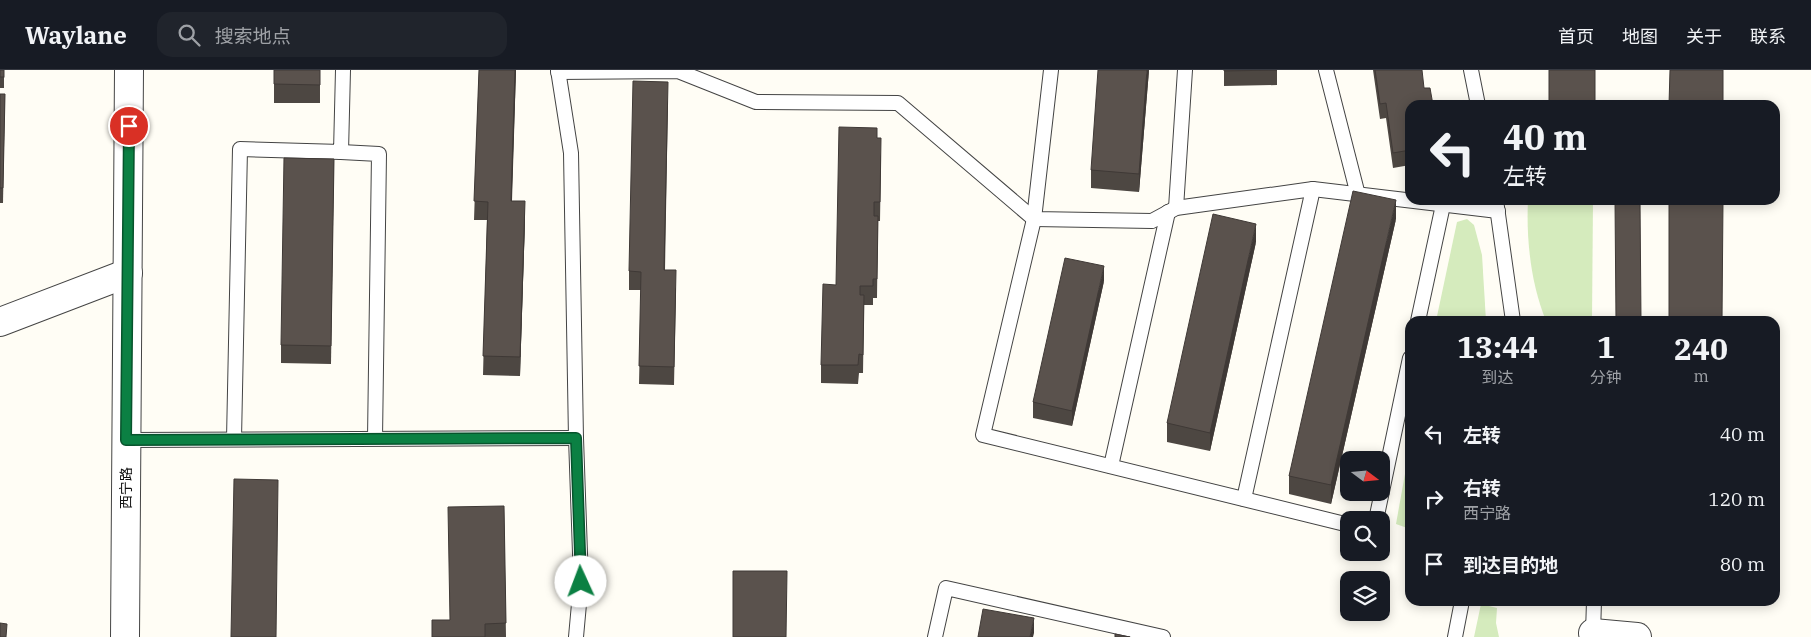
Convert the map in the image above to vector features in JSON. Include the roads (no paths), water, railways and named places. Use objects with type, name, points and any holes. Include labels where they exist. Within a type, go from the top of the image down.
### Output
[{"type":"street","name":"西宁路","points":[[125,637],[129,70]]},
{"type":"street","points":[[0,322],[128,274]]},
{"type":"street","points":[[1592,635],[1637,637]]},
{"type":"lane","points":[[341,152],[343,70]]},
{"type":"lane","points":[[1051,70],[1034,220],[983,435],[1340,522]]},
{"type":"lane","points":[[1111,466],[1172,210],[1185,70]]},
{"type":"lane","points":[[1326,70],[1358,195]]},
{"type":"lane","points":[[1471,70],[1477,100]]},
{"type":"lane","points":[[576,637],[581,582],[576,438],[571,152],[558,71],[678,71],[690,73],[756,102],[898,103],[1034,220],[1152,221],[1172,210],[1313,190],[1405,201]]},
{"type":"lane","points":[[234,439],[240,149],[379,154],[375,438]]},
{"type":"lane","points":[[1244,499],[1313,190]]},
{"type":"lane","points":[[1419,316],[1443,205],[1497,205],[1512,316]]},
{"type":"lane","points":[[1378,511],[1405,382]]},
{"type":"lane","points":[[126,440],[576,438]]},
{"type":"lane","points":[[935,637],[946,588],[1163,637]]},
{"type":"lane","points":[[1455,637],[1461,606]]},
{"type":"lane","points":[[1592,635],[1594,606]]}]
